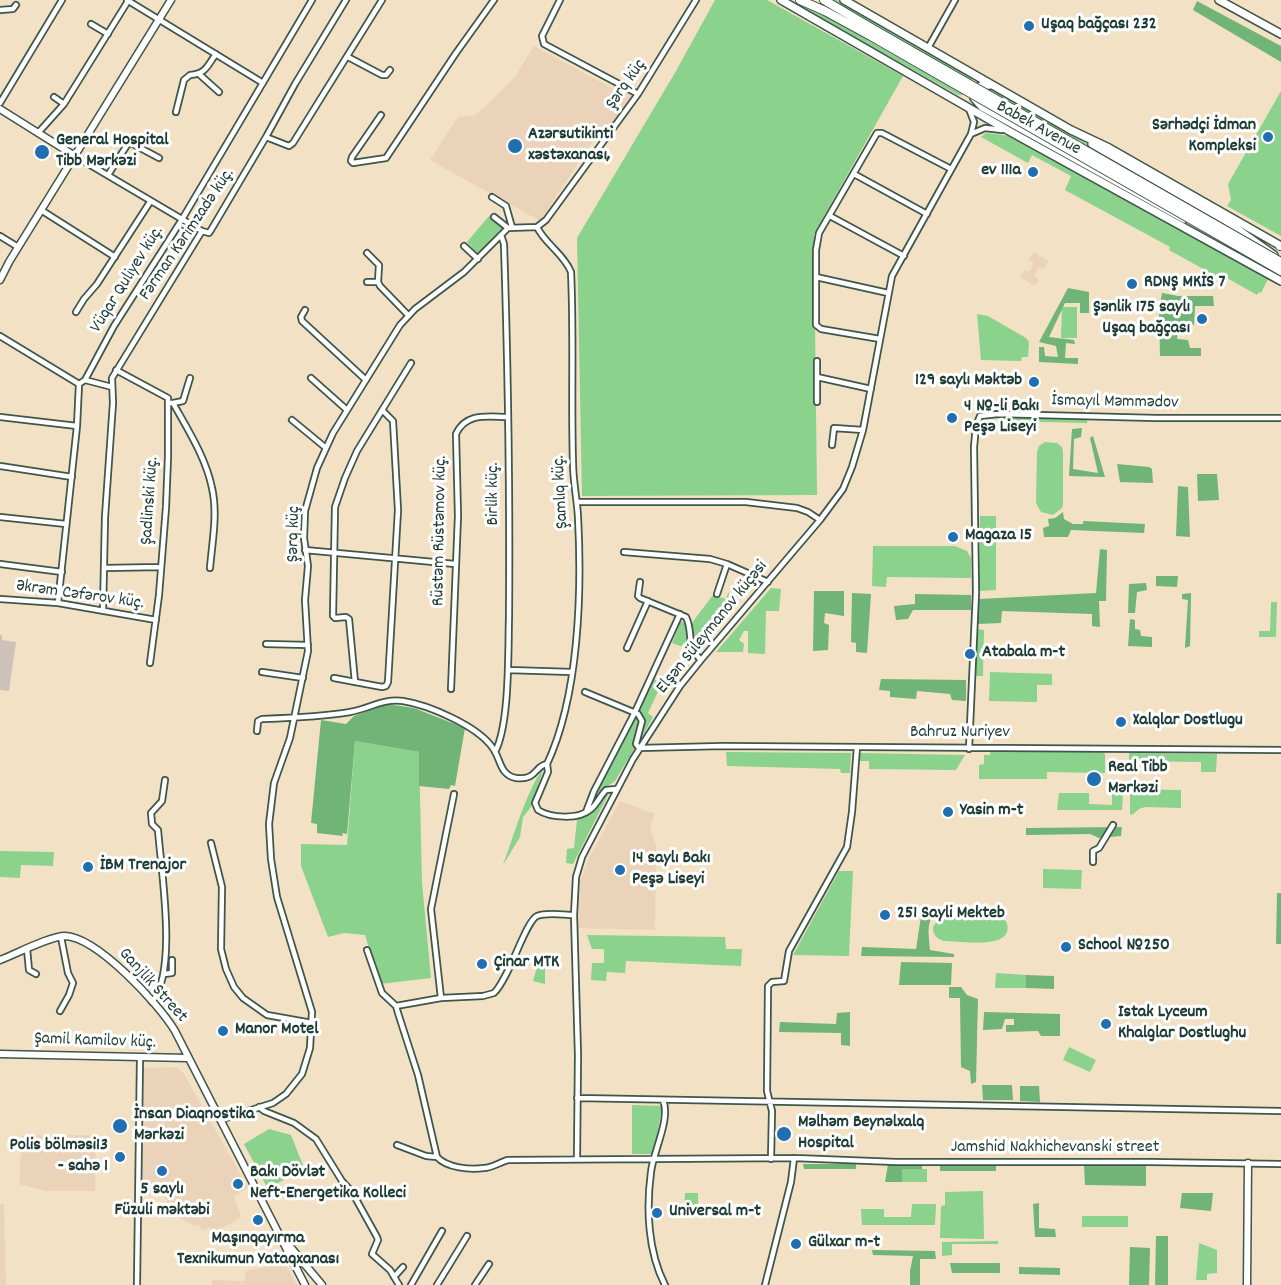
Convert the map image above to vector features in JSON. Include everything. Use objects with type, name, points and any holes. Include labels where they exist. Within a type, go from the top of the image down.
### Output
[{"type":"main road","name":"Babek Avenue","points":[[781,0],[1009,131],[1281,282]]},
{"type":"main road","name":"Babek Avenue","points":[[800,0],[871,32],[1281,261]]},
{"type":"main road","name":"Babek Avenue","points":[[824,0],[871,32],[1281,272]]},
{"type":"main road","name":"Babek Avenue","points":[[844,0],[1071,130],[1115,151],[1281,246]]},
{"type":"main road","points":[[1219,0],[1232,3],[1281,34]]},
{"type":"main road","points":[[999,89],[984,84],[978,87],[976,101],[986,109],[1281,272]]},
{"type":"main road","points":[[1071,130],[1226,221],[1281,261]]},
{"type":"street","points":[[0,103],[62,0]]},
{"type":"street","points":[[38,133],[64,104],[128,0],[263,83]]},
{"type":"street","points":[[0,279],[171,0]]},
{"type":"street","name":"Vüqar Quliyev küç.","points":[[79,384],[85,380],[114,326],[182,221],[312,0]]},
{"type":"street","points":[[346,0],[266,137],[288,146],[293,143],[382,0]]},
{"type":"street","points":[[381,115],[352,157],[353,164],[386,158],[494,0]]},
{"type":"street","points":[[560,0],[542,36],[543,44],[638,94]]},
{"type":"street","name":"Şərq küç","points":[[537,227],[553,211],[638,94],[696,0]]},
{"type":"street","points":[[928,48],[955,0]]},
{"type":"street","points":[[0,10],[13,9],[16,5]]},
{"type":"street","points":[[91,24],[108,34]]},
{"type":"street","points":[[176,112],[184,80],[190,75],[199,74],[216,54]]},
{"type":"street","points":[[348,57],[382,75],[386,75],[390,70]]},
{"type":"street","points":[[199,74],[219,92]]},
{"type":"street","points":[[54,96],[64,104]]},
{"type":"street","points":[[967,106],[974,118],[971,134]]},
{"type":"street","points":[[0,109],[150,202],[202,231]]},
{"type":"street","points":[[971,134],[985,128],[1009,131]]},
{"type":"street","points":[[880,339],[817,326],[818,237],[874,135],[879,132],[951,169]]},
{"type":"street","name":"Elşən Süleymanov küçəsi","points":[[577,1159],[574,915],[576,877],[582,857],[639,748],[701,660],[820,520],[846,482],[863,430],[892,276],[971,134]]},
{"type":"street","name":"Fərman Kərimzadə küç.","points":[[103,611],[105,517],[113,403],[112,378],[202,231],[209,233],[211,230],[266,137]]},
{"type":"street","points":[[108,175],[129,142],[159,158]]},
{"type":"street","points":[[854,174],[927,214]]},
{"type":"street","points":[[492,197],[506,206],[510,228]]},
{"type":"street","points":[[76,312],[150,202]]},
{"type":"street","points":[[41,210],[115,257]]},
{"type":"street","points":[[830,216],[904,256]]},
{"type":"street","points":[[494,217],[510,228],[537,227]]},
{"type":"street","name":"Şamlıq küç.","points":[[537,227],[544,240],[565,262],[571,272],[573,466],[577,502],[578,602],[572,672],[563,721],[547,764],[548,772],[535,803],[538,810],[546,814],[567,816],[586,812]]},
{"type":"street","name":"Şərq küç","points":[[220,1120],[276,1101],[286,1094],[302,1074],[310,1048],[312,1012],[277,897],[269,840],[274,783],[290,738],[308,645],[305,610],[308,566],[305,550],[305,523],[308,499],[326,448],[346,410],[399,325],[408,315],[478,259],[510,228]]},
{"type":"street","name":"Birlik küç.","points":[[495,752],[501,738],[508,670],[508,417],[504,244],[501,235]]},
{"type":"street","points":[[0,236],[18,248]]},
{"type":"street","points":[[464,246],[478,259]]},
{"type":"street","points":[[367,254],[379,265],[378,282],[408,315]]},
{"type":"street","points":[[816,278],[888,293]]},
{"type":"street","points":[[367,282],[378,282]]},
{"type":"street","points":[[305,310],[301,317],[302,321],[366,380]]},
{"type":"street","points":[[0,336],[79,384],[77,426],[58,603]]},
{"type":"street","points":[[817,361],[817,402]]},
{"type":"street","points":[[355,682],[350,619],[333,616],[335,507],[357,451],[411,363]]},
{"type":"street","points":[[116,370],[166,395],[189,429],[212,488],[214,506],[210,568]]},
{"type":"street","points":[[817,377],[871,389]]},
{"type":"street","points":[[171,403],[183,401],[190,378]]},
{"type":"street","points":[[311,378],[346,410]]},
{"type":"street","points":[[85,380],[112,387]]},
{"type":"street","name":"Şadlinski küç.","points":[[150,663],[156,620],[171,403]]},
{"type":"street","points":[[334,678],[382,687],[388,682],[398,510],[393,421],[382,410]]},
{"type":"street","name":"İsmayıl Məmmədov","points":[[969,748],[976,562],[974,447],[976,426],[980,416],[998,414],[1281,418]]},
{"type":"street","points":[[0,417],[77,426]]},
{"type":"street","name":"Rüstəm Rüstəmov küç.","points":[[452,688],[458,506],[456,434],[472,417],[508,417]]},
{"type":"street","points":[[292,420],[326,448]]},
{"type":"street","points":[[832,445],[834,428],[863,430]]},
{"type":"street","points":[[0,466],[72,477]]},
{"type":"street","points":[[577,502],[746,502],[797,507],[820,520]]},
{"type":"street","points":[[0,517],[66,524]]},
{"type":"street","points":[[305,550],[455,564]]},
{"type":"street","points":[[624,552],[710,559],[768,582]]},
{"type":"street","points":[[0,564],[62,572]]},
{"type":"street","points":[[717,594],[727,564]]},
{"type":"street","points":[[105,568],[160,567]]},
{"type":"street","points":[[640,582],[638,596],[686,618],[692,650],[701,660]]},
{"type":"street","name":"Əkrəm Cəfərov küç.","points":[[0,599],[58,603],[156,620]]},
{"type":"street","points":[[627,648],[648,601]]},
{"type":"street","points":[[586,812],[680,614]]},
{"type":"street","points":[[266,644],[308,645]]},
{"type":"street","points":[[508,670],[572,672]]},
{"type":"street","points":[[262,672],[303,678]]},
{"type":"street","points":[[585,692],[635,712],[642,719],[636,741],[639,748]]},
{"type":"street","points":[[257,731],[258,721],[262,719],[350,712],[392,700],[405,701],[465,724],[483,737],[495,752],[501,768],[512,777],[530,777],[542,765],[547,764]]},
{"type":"street","points":[[771,1159],[772,1111],[767,1091],[768,986],[772,982],[784,981],[790,949],[847,847],[857,747]]},
{"type":"street","name":"Bahruz Nuriyev","points":[[639,748],[1281,750]]},
{"type":"street","points":[[152,1002],[164,974],[166,954],[158,830],[152,824],[151,813],[162,801],[165,780]]},
{"type":"street","points":[[586,812],[606,790],[616,789]]},
{"type":"street","points":[[441,998],[431,909],[454,794]]},
{"type":"street","points":[[1093,862],[1093,851],[1099,848],[1113,825]]},
{"type":"street","points":[[212,843],[222,887],[220,949],[234,987],[243,998],[267,1015],[312,1023]]},
{"type":"street","points":[[396,1006],[441,998],[483,996],[494,993],[512,965],[533,919],[547,914],[574,915]]},
{"type":"street","points":[[0,960],[61,937],[68,973],[73,983],[60,1011]]},
{"type":"street","name":"Ganjlik Street","points":[[61,937],[77,938],[96,948],[152,1002],[172,1025],[279,1233]]},
{"type":"street","points":[[27,949],[29,969],[36,974]]},
{"type":"street","points":[[367,950],[382,993],[396,1006],[418,1075],[437,1157]]},
{"type":"street","points":[[164,974],[172,973],[172,960]]},
{"type":"street","name":"Şamil Kamilov küç.","points":[[0,1054],[188,1058]]},
{"type":"street","points":[[137,1285],[140,1058]]},
{"type":"street","points":[[577,1098],[1062,1105],[1281,1111]]},
{"type":"street","points":[[663,1100],[664,1111],[658,1147],[651,1171],[650,1242],[658,1271],[665,1285]]},
{"type":"street","points":[[259,1107],[294,1123],[319,1143],[352,1192],[377,1237],[378,1242],[373,1251],[374,1257],[390,1270],[399,1285]]},
{"type":"street","name":"Jamshid Nakhichevanski street","points":[[397,1145],[426,1156],[437,1157],[450,1166],[483,1168],[508,1160],[577,1159],[794,1158],[896,1162],[1281,1164]]},
{"type":"street","points":[[765,1285],[791,1182],[794,1158]]},
{"type":"street","points":[[1247,1285],[1248,1163]]},
{"type":"street","points":[[411,1285],[442,1231]]},
{"type":"street","points":[[279,1233],[305,1285]]},
{"type":"street","points":[[279,1233],[322,1285]]},
{"type":"street","points":[[437,1285],[466,1236]]},
{"type":"street","points":[[475,1285],[489,1264]]},
{"type":"street","points":[[394,1277],[403,1267]]},
{"type":"shaded area","name":"Azərsutikinti xəstəxanası,","points":[[534,46],[617,91],[623,89],[634,96],[607,132],[601,129],[540,221],[430,160],[458,117],[475,115],[488,104],[515,77]]},
{"type":"shaded area","points":[[1034,252],[1049,261],[1044,269],[1039,267],[1034,276],[1039,279],[1035,286],[1020,277],[1024,270],[1029,272],[1034,263],[1029,260]]},
{"type":"shaded area","points":[[0,635],[2,635],[2,640],[16,642],[9,691],[0,690]]},
{"type":"shaded area","name":"14 saylı Bakı Peşə Liseyi","points":[[620,801],[655,814],[650,826],[656,846],[655,930],[578,928],[580,882],[589,858]]},
{"type":"shaded area","points":[[177,1067],[184,1074],[248,1188],[234,1196],[241,1217],[214,1233],[210,1227],[202,1231],[198,1224],[194,1226],[173,1214],[164,1194],[142,1194],[144,1068]]},
{"type":"shaded area","points":[[22,1135],[96,1135],[95,1191],[46,1191],[19,1184]]},
{"type":"shaded area","points":[[0,1204],[4,1204],[6,1285],[0,1285]]},
{"type":"shaded area","points":[[285,1263],[297,1285],[212,1285],[212,1280],[245,1281],[246,1271]]},
{"type":"green space","points":[[715,0],[767,0],[903,76],[814,234],[817,495],[582,496],[577,238],[676,71]]},
{"type":"green space","points":[[788,0],[816,11],[965,95],[958,95]]},
{"type":"green space","points":[[831,0],[837,0],[972,77],[972,81]]},
{"type":"green space","points":[[1197,1],[1281,46],[1281,62],[1193,10]]},
{"type":"green space","points":[[989,87],[1103,153],[1103,155],[987,89]]},
{"type":"green space","name":"Sərhədçi İdman Kompleksi","points":[[1281,91],[1281,236],[1227,206],[1231,200],[1228,184]]},
{"type":"green space","points":[[986,133],[1011,136],[1268,279],[1261,293],[1257,295],[1227,278],[1225,281],[1169,250],[1170,247],[1065,190],[1071,176],[1032,155],[1028,163],[981,137]]},
{"type":"green space","points":[[489,216],[503,228],[478,254],[467,242]]},
{"type":"green space","points":[[1068,288],[1089,292],[1089,313],[1080,313],[1080,303],[1065,303],[1049,337],[1074,340],[1075,344],[1066,343],[1065,358],[1078,358],[1078,364],[1039,362],[1039,347],[1044,347],[1045,356],[1058,357],[1056,346],[1039,342]]},
{"type":"green space","points":[[1162,293],[1178,296],[1213,296],[1214,306],[1195,306],[1194,325],[1178,324],[1177,339],[1188,340],[1190,348],[1201,348],[1201,356],[1160,356],[1159,311]]},
{"type":"green space","points":[[1062,307],[1077,307],[1077,338],[1061,338]]},
{"type":"green space","points":[[977,314],[988,316],[1026,338],[1029,342],[1028,357],[1022,357],[1021,361],[981,360]]},
{"type":"green space","points":[[1002,417],[1087,419],[1087,423],[1002,421]]},
{"type":"green space","points":[[1082,428],[1081,437],[1074,439],[1073,469],[1098,473],[1090,438],[1093,436],[1105,477],[1069,476],[1072,429]]},
{"type":"green space","points":[[1045,442],[1057,443],[1062,447],[1063,453],[1063,504],[1062,508],[1053,515],[1041,512],[1036,503],[1037,452],[1039,446]]},
{"type":"green space","points":[[1117,464],[1149,467],[1152,469],[1153,483],[1120,482]]},
{"type":"green space","points":[[1197,474],[1217,474],[1219,500],[1198,501]]},
{"type":"green space","points":[[1178,486],[1188,487],[1190,537],[1176,536]]},
{"type":"green space","points":[[1063,512],[1064,519],[1073,524],[1083,524],[1083,521],[1145,524],[1144,533],[1071,530],[1068,537],[1044,537],[1043,528],[1049,526],[1048,519],[1055,518]]},
{"type":"green space","points":[[980,516],[996,516],[996,590],[979,591]]},
{"type":"green space","points":[[873,546],[955,546],[967,551],[971,558],[971,578],[887,577],[886,587],[872,586]]},
{"type":"green space","points":[[1100,549],[1107,550],[1106,601],[1099,601],[1100,627],[1092,626],[1092,614],[1002,611],[1001,623],[977,624],[979,599],[1096,593]]},
{"type":"green space","points":[[1156,576],[1178,576],[1177,587],[1156,586]]},
{"type":"green space","points":[[1146,583],[1147,590],[1137,592],[1135,613],[1128,613],[1129,584]]},
{"type":"green space","points":[[771,588],[781,589],[779,611],[766,611],[765,654],[748,653],[748,631],[744,631],[739,640],[744,644],[743,652],[716,652]]},
{"type":"green space","points":[[814,591],[844,591],[844,616],[825,613],[824,623],[829,625],[828,650],[813,651]]},
{"type":"green space","points":[[728,593],[738,595],[695,644],[691,624],[713,595],[726,599]]},
{"type":"green space","points":[[852,593],[871,594],[867,653],[856,652],[856,643],[851,642]]},
{"type":"green space","points":[[1191,593],[1190,646],[1185,648],[1188,600],[1182,599],[1182,594]]},
{"type":"green space","points":[[915,594],[971,595],[971,610],[913,610],[908,619],[896,620],[894,606],[915,604]]},
{"type":"green space","points":[[1271,602],[1277,602],[1276,637],[1259,637],[1259,631],[1270,631]]},
{"type":"green space","points":[[1130,619],[1135,620],[1135,629],[1140,630],[1141,636],[1152,637],[1152,647],[1128,646]]},
{"type":"green space","points":[[682,621],[686,625],[688,645],[683,647],[672,643]]},
{"type":"green space","points":[[977,629],[984,630],[983,676],[975,676]]},
{"type":"green space","points":[[990,672],[1052,674],[1052,685],[1037,685],[1037,702],[989,701]]},
{"type":"green space","points":[[654,679],[662,683],[648,713],[653,717],[640,741],[638,738],[644,720],[638,710]]},
{"type":"green space","points":[[881,679],[966,680],[966,701],[952,700],[950,694],[917,691],[916,699],[890,697],[890,691],[879,690]]},
{"type":"green space","points":[[387,704],[414,708],[465,728],[455,786],[451,785],[449,789],[419,786],[419,752],[355,741],[347,834],[342,833],[343,836],[317,833],[317,824],[311,823],[321,720],[346,724],[354,716]]},
{"type":"green space","points":[[636,716],[639,723],[633,742],[634,749],[615,781],[605,788],[590,806]]},
{"type":"green space","points":[[355,741],[419,752],[422,883],[431,978],[380,984],[365,935],[344,933],[328,937],[301,866],[301,844],[347,845]]},
{"type":"green space","points":[[726,752],[851,753],[850,773],[841,773],[840,769],[727,766]]},
{"type":"green space","points":[[990,752],[1101,752],[1105,754],[1105,773],[1047,772],[1047,779],[979,779],[979,765],[984,764],[984,755],[990,755]]},
{"type":"green space","points":[[860,753],[965,755],[956,770],[869,769],[869,761],[860,761]]},
{"type":"green space","points":[[1129,753],[1217,754],[1216,772],[1201,772],[1201,762],[1129,761]]},
{"type":"green space","points":[[543,770],[531,807],[523,817],[520,837],[503,865],[526,800]]},
{"type":"green space","points":[[1130,789],[1181,790],[1181,808],[1145,807],[1132,815],[1130,814]]},
{"type":"green space","points":[[609,793],[573,864],[566,863],[567,849],[574,848],[577,820],[591,813]]},
{"type":"green space","points":[[1059,793],[1089,793],[1089,804],[1112,805],[1112,794],[1123,794],[1122,810],[1057,810]]},
{"type":"green space","points":[[1122,827],[1121,836],[1099,838],[1090,834],[1026,835],[1026,828]]},
{"type":"green space","points":[[0,851],[54,852],[53,866],[21,865],[20,878],[0,877]]},
{"type":"green space","points":[[1043,869],[1082,870],[1081,889],[1043,888]]},
{"type":"green space","points":[[839,871],[853,871],[849,956],[793,955]]},
{"type":"green space","points":[[1277,893],[1281,893],[1281,944],[1276,944]]},
{"type":"green space","points":[[936,908],[938,911],[929,923],[930,950],[954,954],[954,957],[861,956],[862,947],[916,949],[922,910]]},
{"type":"green space","points":[[996,916],[1006,921],[1007,930],[1004,937],[996,941],[974,943],[944,941],[936,936],[933,927],[939,918]]},
{"type":"green space","points":[[587,935],[725,937],[726,949],[742,949],[741,966],[626,961],[625,973],[607,972],[606,981],[591,980],[592,963],[604,963],[604,949],[592,949]]},
{"type":"green space","points":[[541,954],[545,954],[545,984],[533,981]]},
{"type":"green space","points":[[901,962],[952,963],[951,985],[899,985]]},
{"type":"green space","points":[[996,973],[1026,975],[1026,988],[995,988]]},
{"type":"green space","points":[[1026,975],[1054,976],[1054,989],[1026,988]]},
{"type":"green space","points":[[949,987],[961,987],[967,995],[978,999],[976,1082],[971,1084],[970,1071],[961,1067],[960,998],[949,998]]},
{"type":"green space","points":[[850,1012],[850,1046],[841,1045],[841,1033],[779,1032],[780,1022],[836,1024],[837,1013]]},
{"type":"green space","points":[[984,1012],[1060,1014],[1060,1036],[1041,1036],[1038,1031],[1006,1032],[1006,1025],[1014,1025],[1014,1019],[1005,1019],[1002,1029],[983,1030]]},
{"type":"green space","points":[[1069,1047],[1096,1060],[1090,1072],[1063,1060]]},
{"type":"green space","points":[[982,1085],[1012,1085],[1013,1100],[983,1100]]},
{"type":"green space","points":[[1020,1086],[1039,1086],[1040,1102],[1020,1101]]},
{"type":"green space","points":[[632,1105],[662,1106],[654,1154],[632,1154]]},
{"type":"green space","points":[[269,1129],[291,1135],[304,1168],[268,1189],[244,1144]]},
{"type":"green space","points":[[803,1164],[856,1164],[856,1169],[804,1169]]},
{"type":"green space","points":[[888,1164],[922,1166],[922,1169],[902,1169],[902,1182],[885,1182]]},
{"type":"green space","points":[[940,1165],[996,1165],[996,1171],[940,1171]]},
{"type":"green space","points":[[1084,1165],[1146,1166],[1146,1186],[1085,1185]]},
{"type":"green space","points":[[902,1169],[927,1169],[927,1182],[902,1182]]},
{"type":"green space","points":[[983,1191],[984,1239],[940,1238],[941,1206],[945,1205],[945,1192]]},
{"type":"green space","points":[[685,1193],[698,1193],[698,1217],[684,1215]]},
{"type":"green space","points":[[1182,1193],[1213,1193],[1211,1211],[1180,1208]]},
{"type":"green space","points":[[1039,1203],[1039,1228],[1055,1229],[1056,1237],[1035,1237],[1033,1204]]},
{"type":"green space","points":[[912,1204],[936,1204],[935,1225],[862,1225],[861,1209],[884,1209],[884,1217],[911,1217]]},
{"type":"green space","points":[[1082,1216],[1128,1216],[1128,1227],[1082,1227]]},
{"type":"green space","points":[[1156,1236],[1168,1236],[1168,1285],[1155,1285]]},
{"type":"green space","points":[[998,1241],[998,1244],[952,1244],[952,1255],[942,1256],[942,1242]]},
{"type":"green space","points":[[1199,1243],[1217,1250],[1217,1273],[1207,1274],[1207,1280],[1196,1280]]},
{"type":"green space","points":[[1130,1247],[1150,1248],[1149,1285],[1129,1285]]},
{"type":"green space","points":[[872,1250],[935,1251],[936,1259],[920,1259],[920,1285],[910,1285],[913,1256],[873,1255]]},
{"type":"green space","points":[[950,1263],[1000,1263],[1000,1273],[952,1273]]},
{"type":"green space","points":[[1019,1267],[1060,1268],[1060,1275],[1019,1274]]},
{"type":"place","name":"Uşaq bağçası 232","points":[[1029,26]]},
{"type":"place","name":"Sərhədçi İdman Kompleksi","points":[[1268,137]]},
{"type":"place","name":"Azərsutikinti xəstəxanası,","points":[[515,146]]},
{"type":"place","name":"General Hospital Tibb Mərkəzi","points":[[42,152]]},
{"type":"place","name":"ev 111a","points":[[1033,172]]},
{"type":"place","name":"RDNŞ MKİS 7","points":[[1132,284]]},
{"type":"place","name":"Şənlik 175 saylı Uşaq bağçası","points":[[1202,319]]},
{"type":"place","name":"129 saylı Məktəb","points":[[1034,382]]},
{"type":"place","name":"4 №-li Bakı Peşə Liseyi","points":[[952,418]]},
{"type":"place","name":"Magaza 15","points":[[953,537]]},
{"type":"place","name":"Atabala m-t","points":[[970,654]]},
{"type":"place","name":"Xalqlar Dostlugu","points":[[1121,722]]},
{"type":"place","name":"Real Tibb Mərkəzi","points":[[1094,779]]},
{"type":"place","name":"Yasin m-t","points":[[948,812]]},
{"type":"place","name":"İBM Trenajor","points":[[88,867]]},
{"type":"place","name":"14 saylı Bakı Peşə Liseyi","points":[[620,870]]},
{"type":"place","name":"251 Sayli Mekteb","points":[[885,915]]},
{"type":"place","name":"School №250","points":[[1066,947]]},
{"type":"place","name":"Çinar MTK","points":[[482,964]]},
{"type":"place","name":"Istak Lyceum Khalglar Dostlughu","points":[[1106,1024]]},
{"type":"place","name":"Manor Motel","points":[[223,1031]]},
{"type":"place","name":"İnsan Diaqnostika Mərkəzi","points":[[120,1126]]},
{"type":"place","name":"Məlhəm Beynəlxalq Hospital","points":[[784,1134]]},
{"type":"place","name":"Polis bölməsi13 - sahə 1","points":[[120,1157]]},
{"type":"place","name":"5 saylı Füzuli məktəbi","points":[[162,1171]]},
{"type":"place","name":"Bakı Dövlət Neft-Energetika Kolleci","points":[[238,1184]]},
{"type":"place","name":"Universal m-t","points":[[657,1213]]},
{"type":"place","name":"Maşınqayırma Texnikumun Yataqxanası","points":[[258,1220]]},
{"type":"place","name":"Gülxar m-t","points":[[796,1244]]}]
